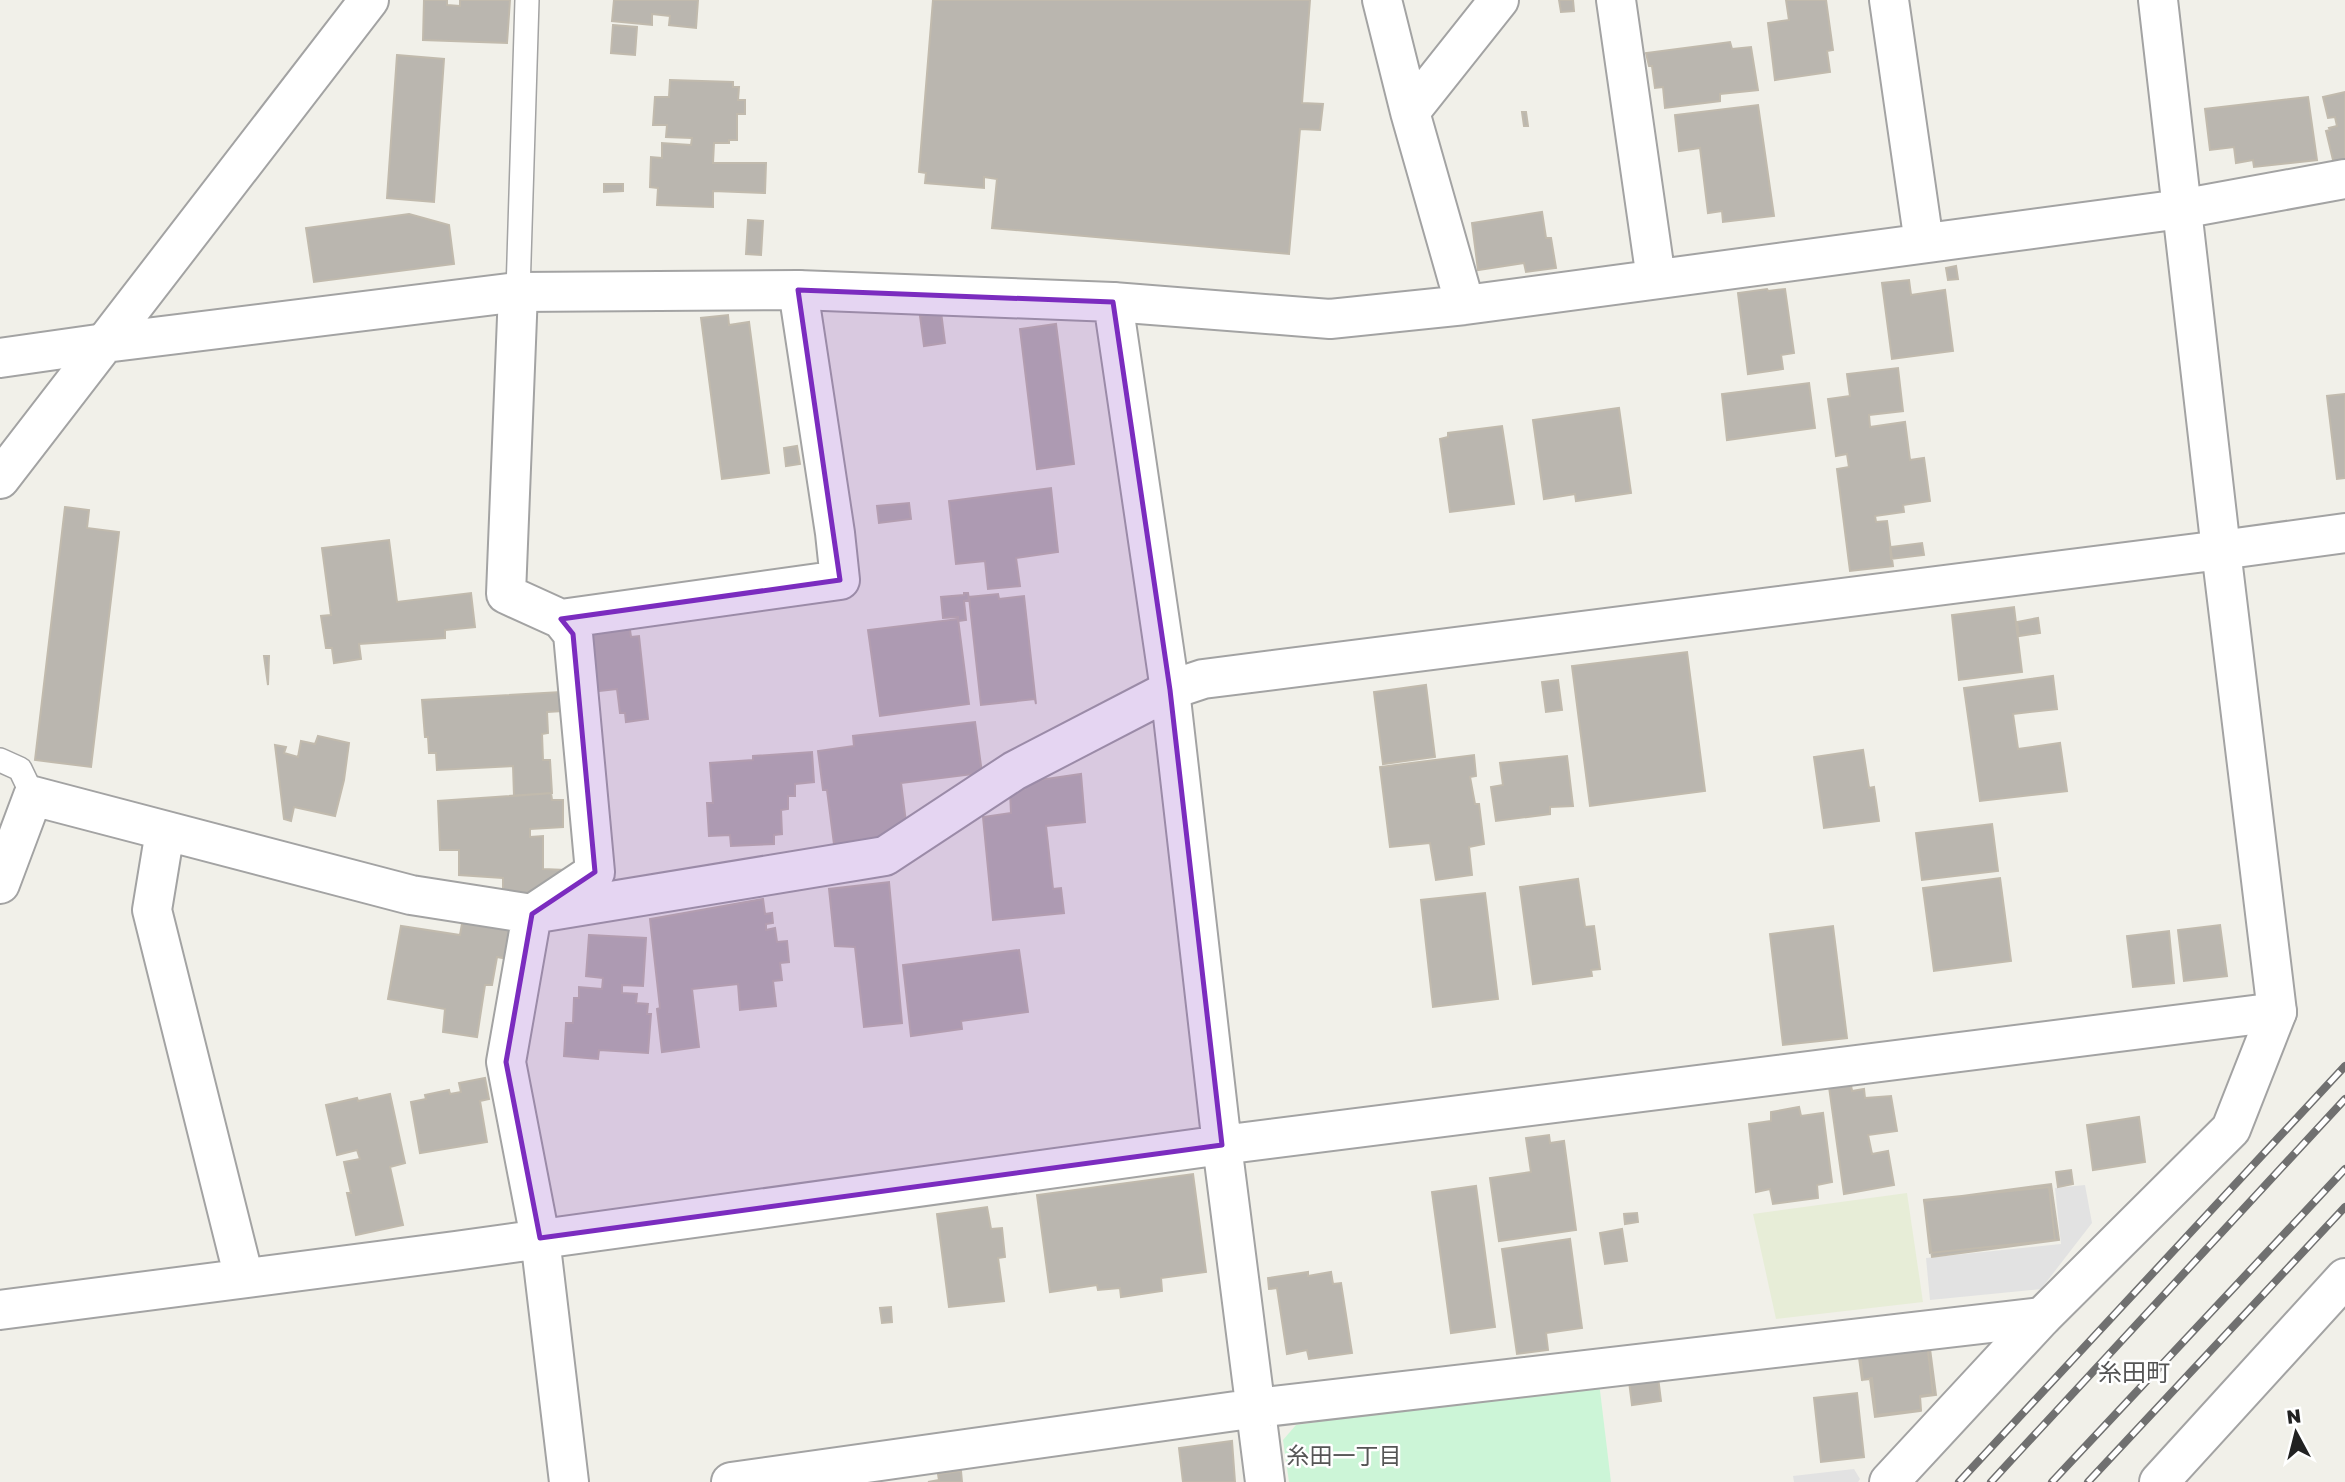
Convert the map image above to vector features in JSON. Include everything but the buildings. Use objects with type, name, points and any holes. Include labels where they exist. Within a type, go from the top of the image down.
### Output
[{"type":"street","points":[[0,479],[369,0]]},
{"type":"street","points":[[1382,0],[1410,112],[1465,305]]},
{"type":"street","points":[[1410,112],[1499,0]]},
{"type":"street","points":[[1616,0],[1656,279]]},
{"type":"street","points":[[1889,0],[1924,243]]},
{"type":"street","points":[[1889,1482],[2042,1317],[2231,1129],[2277,1012],[2158,0]]},
{"type":"street","points":[[0,358],[518,292],[798,290],[1113,302],[1330,318],[1465,305],[2181,209],[2345,178]]},
{"type":"street","points":[[561,619],[840,580],[798,290]]},
{"type":"street","points":[[518,292],[506,594],[561,619],[573,634],[596,872],[532,914],[506,1062],[540,1238],[569,1482]]},
{"type":"street","points":[[1113,302],[1170,690],[1222,1145],[1265,1482]]},
{"type":"street","points":[[0,884],[33,796],[411,895],[532,914],[884,856],[1014,771],[1170,690],[1203,679],[2345,533]]},
{"type":"street","points":[[165,831],[152,910],[244,1279]]},
{"type":"street","points":[[0,1310],[1222,1145],[2277,1012]]},
{"type":"street","points":[[2159,1482],[2345,1278]]},
{"type":"street","points":[[731,1482],[1257,1408],[2042,1317]]},
{"type":"lane","points":[[518,292],[527,0]]},
{"type":"lane","points":[[0,760],[20,769],[33,796]]},
{"type":"highlighted area","points":[[798,290],[1113,302],[1170,690],[1222,1145],[540,1238],[506,1062],[532,914],[595,872],[573,634],[561,619],[840,580]]},
{"type":"green space","points":[[1907,1193],[1923,1302],[1776,1319],[1753,1214]]},
{"type":"green space","points":[[1599,1382],[1611,1482],[1289,1482],[1283,1440],[1296,1425]]},
{"type":"shaded area","points":[[2085,1185],[2092,1223],[2041,1289],[1930,1300],[1926,1258],[2061,1244],[2055,1188]]},
{"type":"shaded area","points":[[1854,1469],[1860,1479],[1858,1482],[1794,1482],[1793,1476]]},
{"type":"railway","points":[[1959,1482],[2345,1066]]},
{"type":"railway","points":[[1991,1482],[2345,1099]]},
{"type":"railway","points":[[2052,1482],[2345,1169]]},
{"type":"railway","points":[[2088,1482],[2345,1207]]},
{"type":"district","name":"糸田町","points":[[2134,1371]]},
{"type":"district","name":"糸田一丁目","points":[[1344,1455]]}]
